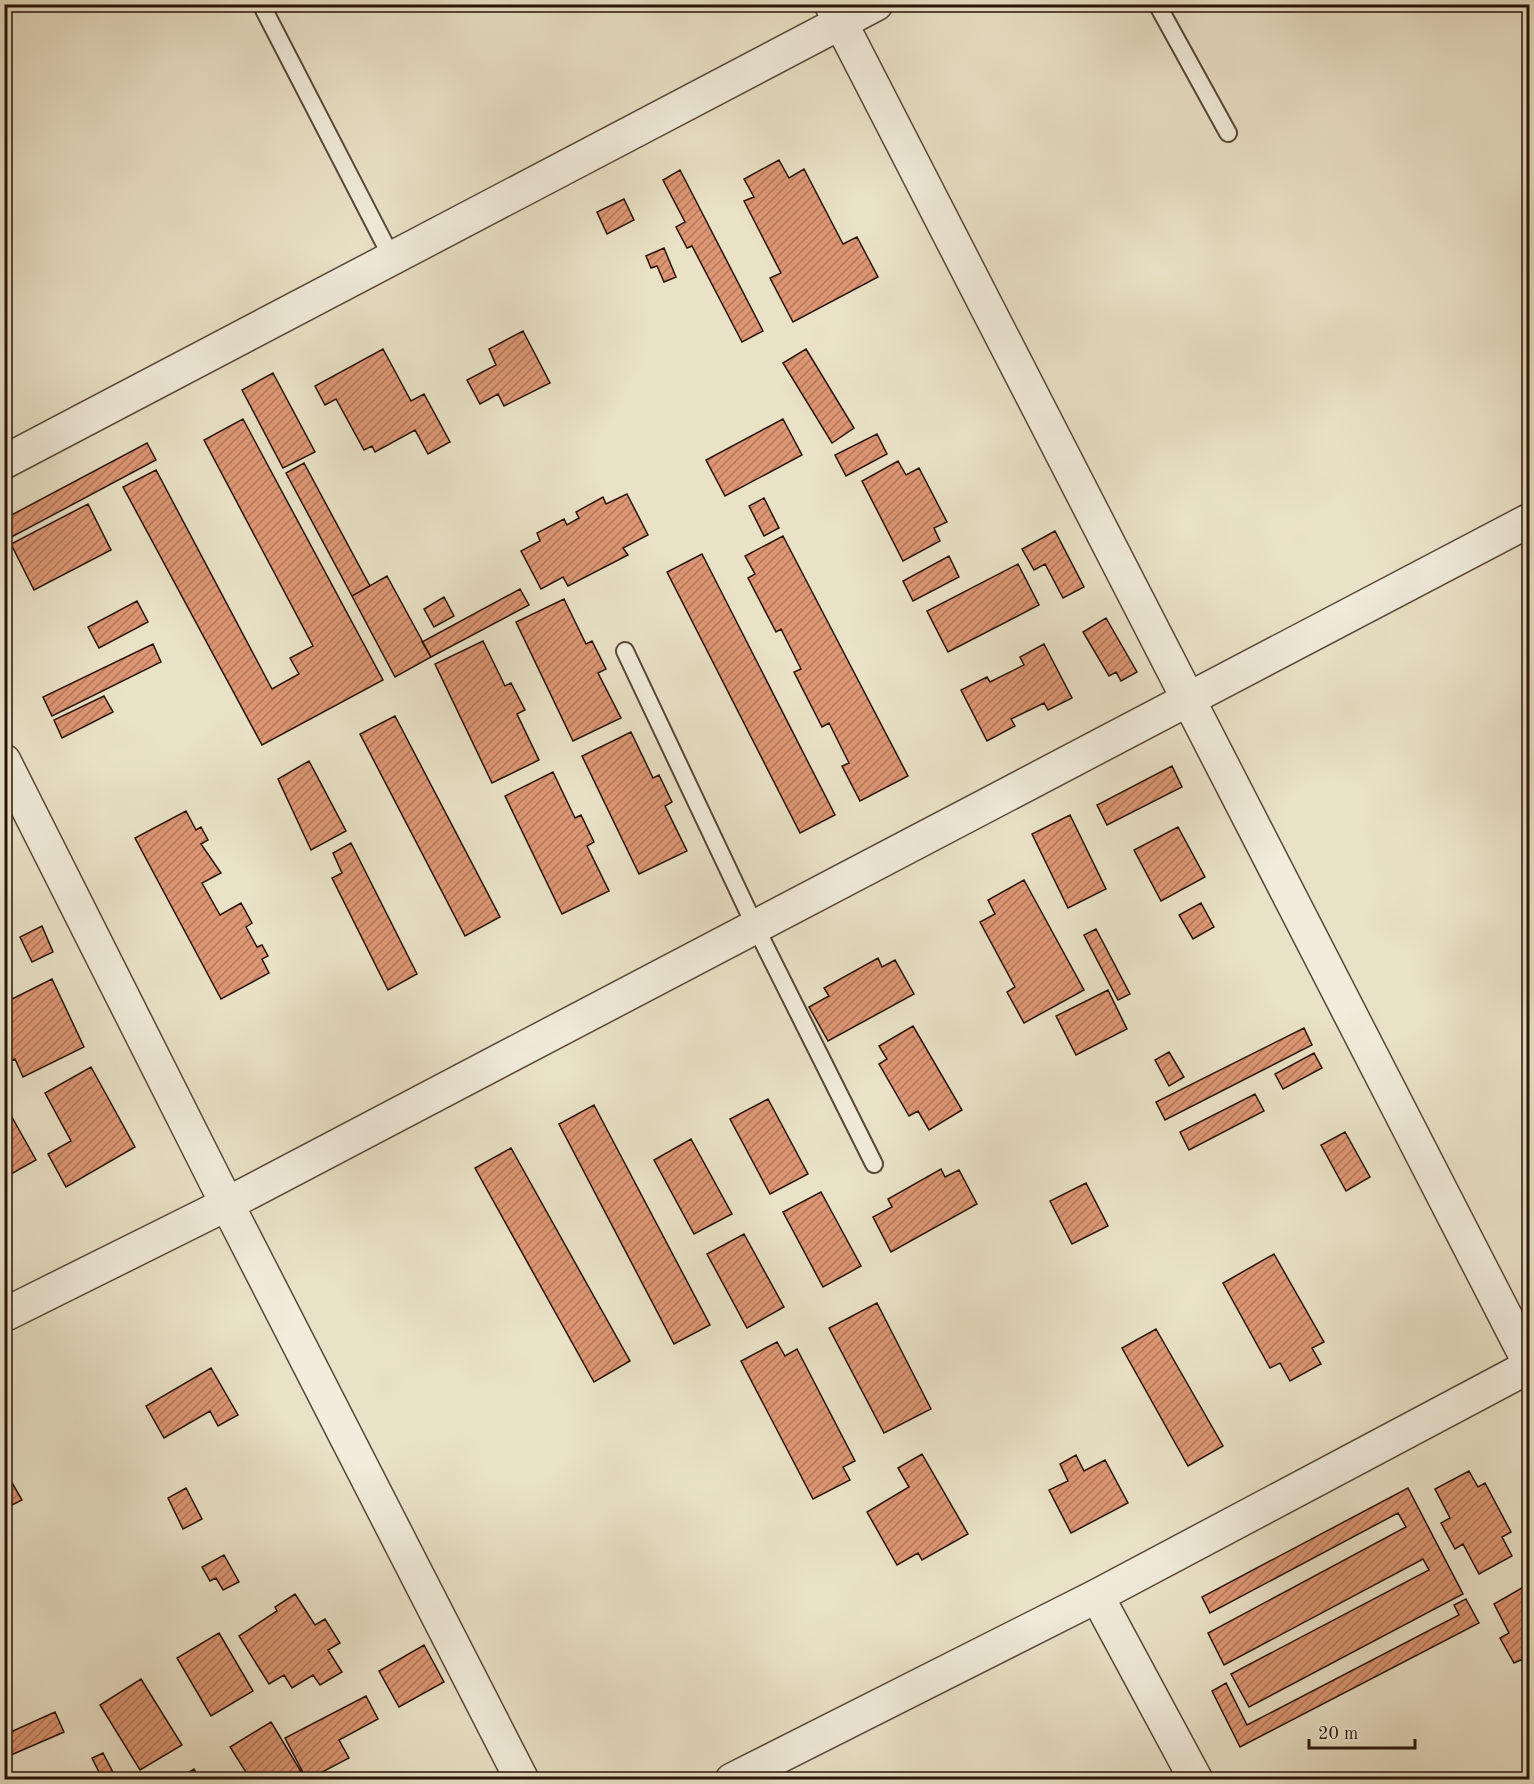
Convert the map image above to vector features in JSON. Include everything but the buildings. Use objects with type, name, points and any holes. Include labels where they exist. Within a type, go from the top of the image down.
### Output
[{"type":"street","points":[[4,462],[392,258],[835,14],[876,4]]},
{"type":"street","points":[[732,1779],[1097,1596],[1530,1365],[835,14]]},
{"type":"street","points":[[4,1315],[227,1204],[1530,520]]},
{"type":"street","points":[[4,761],[227,1204],[522,1779]]},
{"type":"street","points":[[1097,1596],[1196,1779]]},
{"type":"lane","points":[[261,4],[392,258]]},
{"type":"lane","points":[[1157,4],[1227,133]]},
{"type":"lane","points":[[625,651],[755,926],[874,1164]]}]
